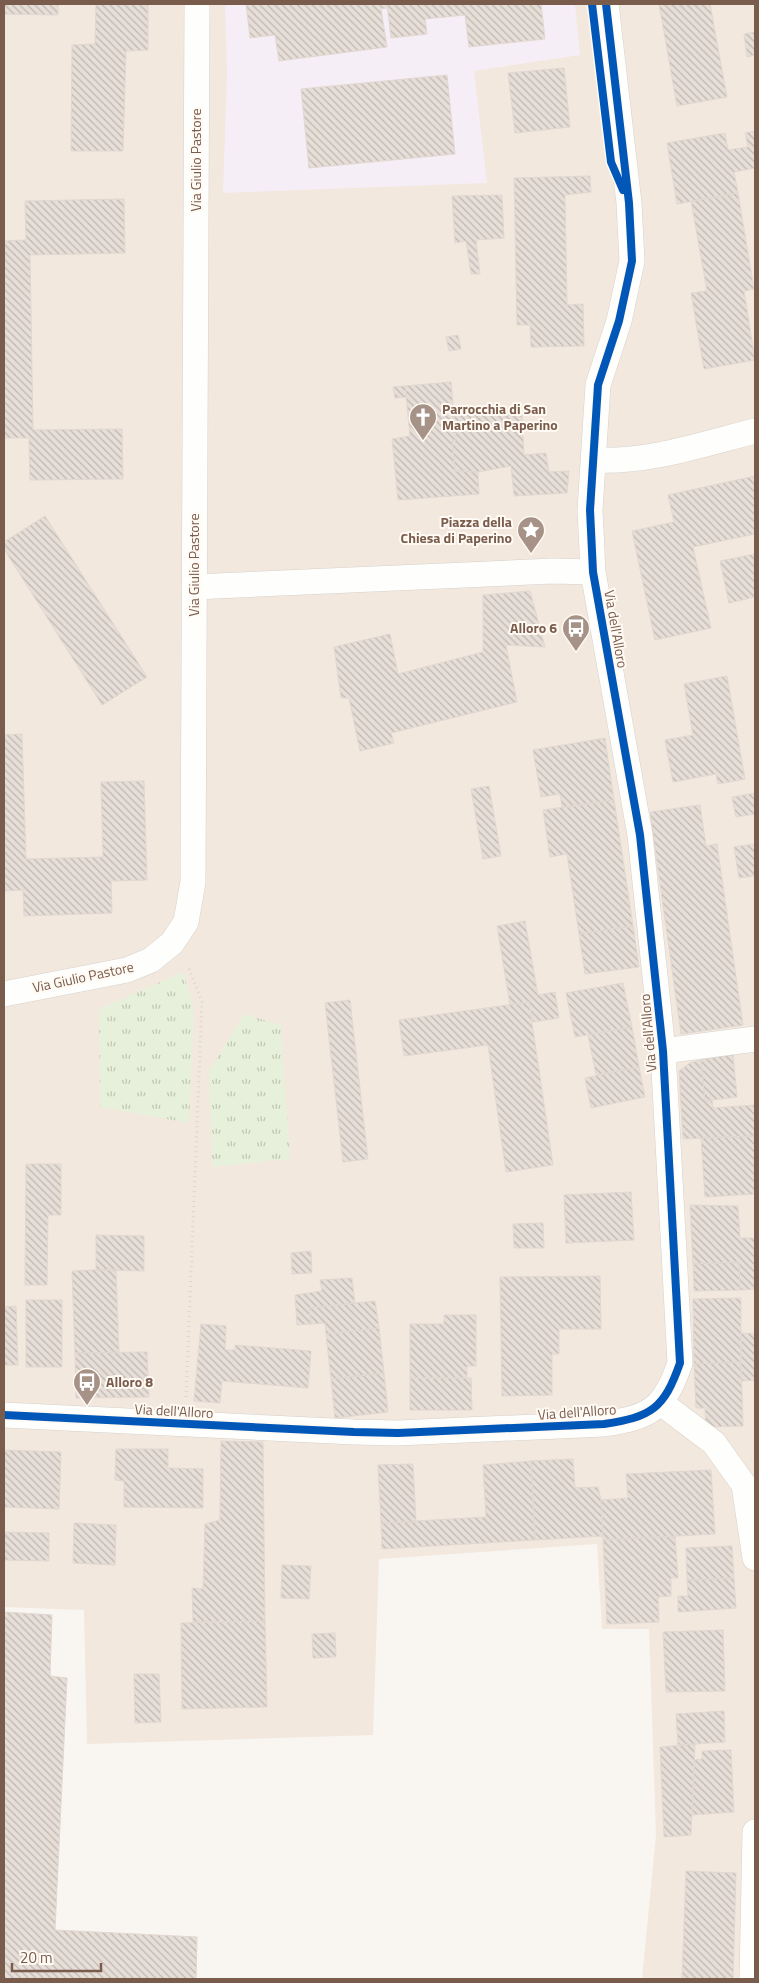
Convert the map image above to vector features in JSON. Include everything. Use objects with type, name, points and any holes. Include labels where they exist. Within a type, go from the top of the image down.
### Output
[{"type":"street","name":"Via Giulio Pastore","points":[[4,994],[127,970],[151,960],[172,943],[186,922],[193,882],[197,4]]},
{"type":"street","name":"Via dell'Alloro","points":[[4,1415],[316,1432],[398,1433],[604,1424],[629,1420],[650,1411],[661,1403],[671,1388],[680,1363],[663,1051],[640,835],[593,572],[590,510],[598,385],[619,322],[632,261],[629,204],[606,4]]},
{"type":"street","points":[[594,460],[614,461],[641,457],[683,449],[755,431]]},
{"type":"street","points":[[194,587],[553,571],[593,572]]},
{"type":"street","points":[[663,1051],[755,1040]]},
{"type":"street","points":[[661,1403],[714,1443],[744,1485],[755,1558]]},
{"type":"street","points":[[752,1979],[755,1832]]},
{"type":"path","points":[[172,943],[185,959],[202,1002],[185,1425]]},
{"type":"shaded area","points":[[4,4],[755,4],[755,1979],[642,1979],[656,1835],[649,1629],[602,1629],[597,1544],[379,1559],[373,1735],[87,1744],[84,1610],[4,1607]]},
{"type":"shaded area","points":[[225,4],[575,4],[580,55],[474,71],[487,183],[223,193],[227,74]]},
{"type":"green space","points":[[183,972],[194,1009],[189,1123],[100,1107],[99,1009]]},
{"type":"green space","points":[[244,1014],[281,1025],[290,1159],[212,1167],[209,1071]]},
{"type":"building","points":[[4,4],[58,4],[58,15],[4,14]]},
{"type":"building","points":[[96,4],[148,4],[148,50],[126,51],[123,151],[71,151],[72,45],[95,44]]},
{"type":"building","points":[[246,4],[387,4],[387,8],[381,9],[387,47],[279,61],[275,35],[250,38]]},
{"type":"building","points":[[387,4],[541,4],[545,39],[469,47],[465,15],[425,19],[427,34],[391,38]]},
{"type":"building","points":[[659,4],[710,4],[727,97],[677,106]]},
{"type":"building","points":[[755,32],[755,55],[747,57],[744,34]]},
{"type":"building","points":[[564,68],[570,127],[515,133],[508,73]]},
{"type":"building","points":[[447,75],[455,154],[309,168],[301,89]]},
{"type":"building","points":[[755,131],[755,168],[734,172],[738,193],[677,204],[667,143],[725,133],[728,150],[748,147],[745,133]]},
{"type":"building","points":[[590,176],[591,192],[565,195],[567,305],[583,304],[584,346],[531,347],[530,325],[517,325],[514,178]]},
{"type":"building","points":[[738,193],[754,289],[744,291],[755,360],[704,369],[691,293],[707,291],[691,201]]},
{"type":"building","points":[[502,195],[504,238],[476,240],[480,274],[471,274],[466,241],[455,243],[452,196]]},
{"type":"building","points":[[124,199],[125,253],[30,255],[33,430],[122,429],[123,479],[30,480],[29,438],[4,438],[4,241],[26,240],[25,201]]},
{"type":"building","points":[[458,335],[461,349],[449,351],[446,337]]},
{"type":"building","name":"Parrocchia di San Martino a Paperino","points":[[451,382],[456,440],[452,441],[455,471],[478,472],[479,494],[398,500],[392,439],[410,436],[405,386]]},
{"type":"building","points":[[405,386],[407,397],[395,398],[393,387]]},
{"type":"building","points":[[454,414],[522,415],[524,455],[546,453],[549,472],[569,471],[567,493],[514,496],[511,466],[478,472],[455,471],[452,441],[456,440]]},
{"type":"building","points":[[755,476],[755,534],[693,547],[711,628],[655,640],[632,531],[674,522],[668,495]]},
{"type":"building","points":[[45,516],[147,677],[102,705],[4,549],[4,542]]},
{"type":"building","points":[[755,554],[755,597],[729,603],[720,561]]},
{"type":"building","points":[[530,591],[545,647],[506,645],[517,702],[391,733],[394,743],[360,751],[349,698],[341,698],[334,647],[390,634],[398,674],[483,652],[483,595]]},
{"type":"building","points":[[727,676],[745,779],[718,784],[716,774],[673,782],[665,740],[693,735],[684,684]]},
{"type":"building","points":[[22,734],[26,859],[103,857],[101,782],[144,781],[147,880],[111,881],[112,913],[24,916],[23,890],[4,891],[4,735]]},
{"type":"building","points":[[605,738],[614,800],[562,808],[560,794],[541,797],[533,750]]},
{"type":"building","points":[[489,786],[501,856],[483,859],[471,789]]},
{"type":"building","points":[[755,793],[755,814],[736,817],[732,797]]},
{"type":"building","points":[[614,800],[633,926],[579,934],[567,854],[550,857],[543,810]]},
{"type":"building","points":[[700,805],[706,846],[717,844],[743,1025],[681,1034],[650,812]]},
{"type":"building","points":[[755,844],[755,876],[739,878],[734,847]]},
{"type":"building","points":[[525,921],[538,995],[555,992],[559,1018],[533,1022],[529,1002],[510,1005],[497,926]]},
{"type":"building","points":[[633,926],[639,967],[585,974],[579,934]]},
{"type":"building","points":[[623,983],[632,1027],[575,1037],[566,993]]},
{"type":"building","points":[[350,1000],[368,1159],[343,1162],[325,1003]]},
{"type":"building","points":[[529,1002],[553,1165],[506,1172],[488,1045],[404,1056],[399,1020]]},
{"type":"building","points":[[632,1027],[639,1067],[596,1075],[588,1035]]},
{"type":"building","points":[[733,1054],[737,1097],[705,1101],[701,1060]]},
{"type":"building","points":[[701,1060],[705,1101],[712,1100],[713,1108],[755,1105],[755,1136],[683,1139],[679,1071],[690,1063]]},
{"type":"building","points":[[639,1067],[645,1097],[591,1108],[585,1078]]},
{"type":"building","points":[[755,1136],[755,1194],[705,1197],[701,1138]]},
{"type":"building","points":[[26,1164],[61,1164],[61,1215],[48,1215],[47,1285],[25,1285]]},
{"type":"building","points":[[631,1192],[634,1240],[566,1243],[564,1195]]},
{"type":"building","points":[[690,1205],[738,1206],[740,1238],[755,1238],[755,1289],[740,1290],[739,1262],[693,1264]]},
{"type":"building","points":[[543,1223],[544,1248],[514,1248],[513,1224]]},
{"type":"building","points":[[96,1235],[144,1236],[144,1271],[96,1270]]},
{"type":"building","points":[[311,1251],[312,1273],[292,1274],[291,1253]]},
{"type":"building","points":[[739,1262],[740,1290],[694,1291],[693,1264]]},
{"type":"building","points":[[116,1269],[119,1352],[75,1353],[72,1271]]},
{"type":"building","points":[[600,1276],[601,1329],[559,1329],[559,1354],[552,1354],[552,1395],[502,1396],[500,1277]]},
{"type":"building","points":[[352,1278],[355,1303],[309,1308],[311,1324],[297,1325],[295,1295],[322,1291],[320,1280]]},
{"type":"building","points":[[741,1298],[741,1362],[694,1364],[693,1299]]},
{"type":"building","points":[[26,1300],[62,1300],[62,1367],[26,1367]]},
{"type":"building","points":[[375,1301],[379,1328],[326,1334],[325,1323],[311,1324],[309,1308]]},
{"type":"building","points":[[16,1306],[18,1365],[4,1365],[4,1307]]},
{"type":"building","points":[[444,1315],[476,1315],[476,1366],[467,1366],[467,1378],[410,1378],[410,1324],[444,1324]]},
{"type":"building","points":[[201,1324],[226,1326],[225,1350],[235,1350],[235,1345],[311,1351],[308,1388],[222,1381],[220,1403],[194,1401]]},
{"type":"building","points":[[379,1328],[384,1373],[331,1379],[326,1334]]},
{"type":"building","points":[[741,1333],[755,1334],[755,1380],[741,1381]]},
{"type":"building","points":[[147,1352],[149,1397],[76,1398],[75,1353]]},
{"type":"building","points":[[741,1362],[743,1426],[706,1427],[705,1408],[696,1408],[694,1364]]},
{"type":"building","points":[[384,1373],[388,1412],[335,1418],[331,1379]]},
{"type":"building","points":[[410,1378],[471,1378],[472,1410],[410,1410]]},
{"type":"building","points":[[221,1441],[263,1442],[265,1621],[193,1622],[192,1588],[203,1589],[205,1524],[220,1520]]},
{"type":"building","points":[[116,1449],[168,1449],[168,1468],[203,1469],[203,1508],[124,1507],[124,1481],[115,1480]]},
{"type":"building","points":[[4,1450],[61,1452],[59,1509],[4,1507]]},
{"type":"building","points":[[573,1459],[575,1488],[598,1487],[601,1500],[603,1536],[535,1540],[531,1461]]},
{"type":"building","points":[[531,1461],[535,1540],[382,1549],[381,1523],[486,1517],[483,1465]]},
{"type":"building","points":[[413,1464],[416,1522],[381,1523],[378,1465]]},
{"type":"building","points":[[711,1470],[715,1534],[603,1540],[601,1500],[628,1498],[626,1474]]},
{"type":"building","points":[[74,1523],[116,1525],[115,1565],[73,1563]]},
{"type":"building","points":[[4,1532],[49,1533],[49,1561],[4,1560]]},
{"type":"building","points":[[675,1536],[678,1578],[671,1578],[671,1596],[658,1597],[659,1622],[607,1624],[603,1540]]},
{"type":"building","points":[[732,1546],[734,1578],[687,1580],[686,1548]]},
{"type":"building","points":[[282,1565],[311,1566],[309,1599],[281,1598]]},
{"type":"building","points":[[734,1578],[736,1608],[678,1612],[678,1596],[688,1596],[687,1580]]},
{"type":"building","points":[[4,1612],[52,1615],[50,1676],[67,1678],[55,1930],[197,1937],[196,1979],[4,1979]]},
{"type":"building","points":[[265,1621],[267,1707],[182,1709],[181,1623]]},
{"type":"building","points":[[723,1630],[725,1691],[666,1692],[663,1632]]},
{"type":"building","points":[[335,1633],[336,1657],[313,1658],[312,1634]]},
{"type":"building","points":[[134,1674],[159,1674],[161,1722],[135,1723]]},
{"type":"building","points":[[724,1711],[725,1742],[678,1745],[676,1714]]},
{"type":"building","points":[[695,1744],[691,1835],[664,1837],[660,1747]]},
{"type":"building","points":[[731,1750],[734,1812],[692,1815],[694,1760],[702,1759],[702,1751]]},
{"type":"building","points":[[686,1871],[736,1873],[733,1979],[682,1979]]},
{"type":"cycle path","points":[[592,4],[611,162],[623,190]]},
{"type":"cycle path","points":[[4,1415],[398,1433],[604,1424],[633,1418],[654,1408],[668,1391],[674,1379],[680,1363],[663,1051],[640,835],[593,572],[590,510],[598,385],[619,321],[632,261],[629,203],[606,4]]},
{"type":"place","name":"Parrocchia di San Martino a Paperino","points":[[423,441]]},
{"type":"place","name":"Piazza della Chiesa di Paperino","points":[[531,554]]},
{"type":"place","name":"Alloro 6","points":[[576,652]]},
{"type":"place","name":"Alloro 8","points":[[87,1406]]}]
